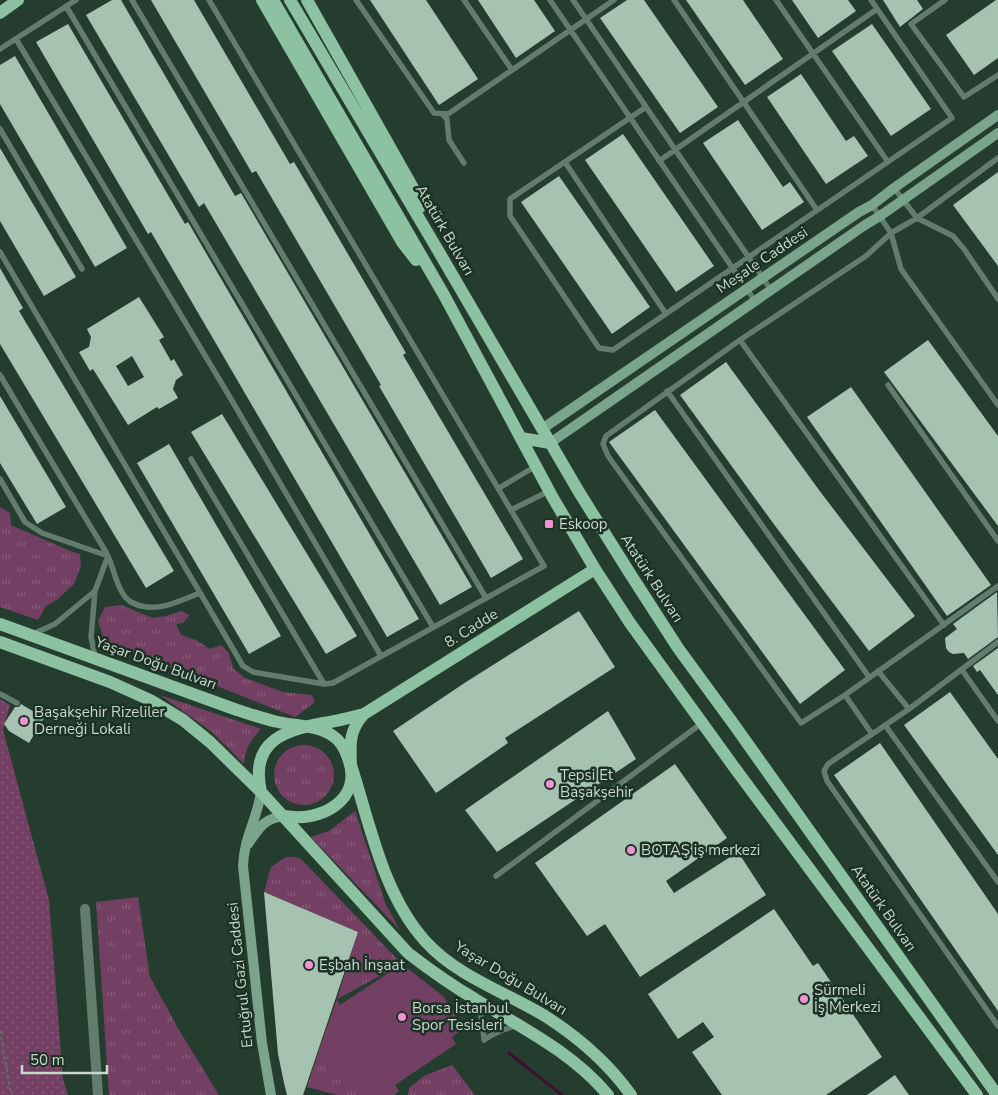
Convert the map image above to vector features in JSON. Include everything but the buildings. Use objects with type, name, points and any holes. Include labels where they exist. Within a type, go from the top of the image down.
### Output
[{"type":"main road","points":[[0,13],[18,0]]},
{"type":"main road","points":[[262,0],[402,242],[444,294]]},
{"type":"main road","points":[[273,0],[444,294],[549,491],[595,569],[630,623],[702,723],[977,1095]]},
{"type":"main road","name":"Atatürk Bulvarı","points":[[290,0],[550,443],[678,648],[997,1095]]},
{"type":"main road","points":[[307,0],[413,188],[436,247]]},
{"type":"main road","points":[[521,438],[550,443]]},
{"type":"main road","name":"8. Cadde","points":[[364,714],[595,569]]},
{"type":"main road","name":"Yaşar Doğu Bulvarı","points":[[0,624],[237,710],[277,722],[318,729],[334,736],[346,751],[389,883],[406,916],[426,942],[463,971],[544,1015],[579,1040],[604,1062],[631,1095]]},
{"type":"main road","points":[[0,642],[110,682],[150,700],[183,720],[210,742],[262,792],[408,953],[436,975],[550,1043],[578,1064],[608,1095]]},
{"type":"main road","points":[[262,792],[260,766],[266,748],[273,740],[283,733],[302,726],[364,714]]},
{"type":"main road","name":"Yaşar Doğu Bulvarı","points":[[284,816],[299,818],[316,816],[327,812],[337,805],[349,790],[350,746],[353,729],[364,714]]},
{"type":"street","name":"Meşale Caddesi","points":[[542,429],[859,212],[872,205],[998,115]]},
{"type":"street","name":"Meşale Caddesi","points":[[550,443],[998,133]]},
{"type":"street","name":"Ertuğrul Gazi Caddesi","points":[[262,792],[260,804],[247,837],[243,866],[262,1043],[271,1095]]},
{"type":"street","points":[[244,851],[266,821],[284,816]]},
{"type":"street","points":[[85,909],[98,1095]]},
{"type":"lane","points":[[0,49],[76,0]]},
{"type":"lane","points":[[132,0],[486,598]]},
{"type":"lane","points":[[0,252],[243,666],[254,672],[324,684],[333,683],[544,566],[208,0]]},
{"type":"lane","points":[[356,0],[434,113],[442,114],[448,114],[614,0]]},
{"type":"lane","points":[[464,0],[512,70]]},
{"type":"lane","points":[[550,0],[755,301]]},
{"type":"lane","points":[[572,0],[771,290]]},
{"type":"lane","points":[[674,0],[817,210]]},
{"type":"lane","points":[[776,0],[888,162]]},
{"type":"lane","points":[[646,108],[510,199],[510,216],[599,348],[613,350],[952,118],[871,0]]},
{"type":"lane","points":[[945,0],[911,24],[964,97],[998,75]]},
{"type":"lane","points":[[66,6],[433,627]]},
{"type":"lane","points":[[659,161],[877,9]]},
{"type":"lane","points":[[16,38],[231,399],[381,656]]},
{"type":"lane","points":[[442,114],[447,119],[450,140],[464,163]]},
{"type":"lane","points":[[0,129],[82,269]]},
{"type":"lane","points":[[998,158],[917,218],[891,233],[866,256],[667,391],[606,436],[603,444],[608,456],[801,723],[845,695],[998,586]]},
{"type":"lane","points":[[565,162],[666,314]]},
{"type":"lane","points":[[894,188],[917,218],[953,236],[998,299]]},
{"type":"lane","points":[[872,205],[891,233],[901,269],[998,405]]},
{"type":"lane","points":[[740,340],[944,625]]},
{"type":"lane","points":[[0,375],[108,556],[123,595],[131,602],[159,609],[200,593]]},
{"type":"lane","points":[[888,385],[998,541]]},
{"type":"lane","points":[[667,391],[869,677]]},
{"type":"lane","points":[[191,459],[324,684]]},
{"type":"lane","points":[[498,488],[536,466]]},
{"type":"lane","points":[[0,479],[25,522],[42,532],[108,556]]},
{"type":"lane","points":[[511,510],[549,491]]},
{"type":"lane","points":[[95,658],[91,636],[95,591],[108,556]]},
{"type":"lane","points":[[31,635],[55,624],[95,591]]},
{"type":"lane","points":[[998,642],[909,709],[828,764],[824,771],[827,781],[998,1026]]},
{"type":"lane","points":[[962,670],[998,721]]},
{"type":"lane","points":[[878,671],[909,709]]},
{"type":"lane","points":[[0,694],[17,703]]},
{"type":"lane","points":[[845,695],[872,734]]},
{"type":"lane","points":[[496,876],[702,723]]},
{"type":"lane","points":[[885,725],[998,882]]},
{"type":"lane","points":[[476,1000],[482,1020],[484,1040],[503,1029],[520,1025]]},
{"type":"path","points":[[0,1030],[11,1095]]},
{"type":"green space","points":[[0,507],[10,513],[11,525],[80,554],[81,566],[74,584],[58,599],[46,606],[38,620],[0,607]]},
{"type":"green space","points":[[121,605],[153,618],[181,611],[190,615],[183,623],[176,624],[181,635],[196,640],[210,649],[221,645],[228,652],[234,669],[245,678],[283,692],[312,695],[315,702],[295,717],[105,642],[98,621],[105,607]]},
{"type":"green space","points":[[160,695],[261,729],[249,745],[244,764],[212,732]]},
{"type":"green space","points":[[0,699],[10,705],[3,730],[49,900],[63,1079],[68,1095],[0,1095]]},
{"type":"green space","points":[[298,745],[310,745],[326,753],[332,763],[334,775],[332,787],[326,797],[310,805],[298,805],[282,797],[274,781],[274,769],[282,753]]},
{"type":"green space","points":[[355,811],[386,905],[400,930],[311,837],[329,831]]},
{"type":"green space","points":[[286,857],[301,859],[402,964],[337,999],[358,932],[264,892],[271,867]]},
{"type":"green space","points":[[138,897],[150,977],[179,1030],[219,1095],[109,1095],[96,902]]},
{"type":"green space","name":"Borsa İstanbul Spor Tesisleri","points":[[402,964],[443,996],[465,1028],[452,1037],[456,1044],[395,1085],[399,1091],[394,1095],[361,1095],[352,1082],[336,1078],[318,1053],[337,999],[340,1005]]},
{"type":"green space","points":[[318,1053],[336,1078],[352,1082],[361,1095],[337,1095],[307,1087]]},
{"type":"green space","points":[[452,1065],[475,1095],[408,1095],[409,1088],[424,1076]]},
{"type":"waterway","points":[[509,1053],[562,1095]]},
{"type":"place","name":"Eskoop","points":[[549,524]]},
{"type":"place","name":"Başakşehir Rizeliler Derneği Lokali","points":[[24,721]]},
{"type":"place","name":"Tepsi Et Başakşehir","points":[[550,784]]},
{"type":"place","name":"BOTAŞ iş merkezi","points":[[631,850]]},
{"type":"place","name":"Eşbah İnşaat","points":[[309,965]]},
{"type":"place","name":"Sürmeli İş Merkezi","points":[[804,999]]},
{"type":"place","name":"Borsa İstanbul Spor Tesisleri","points":[[402,1017]]}]
